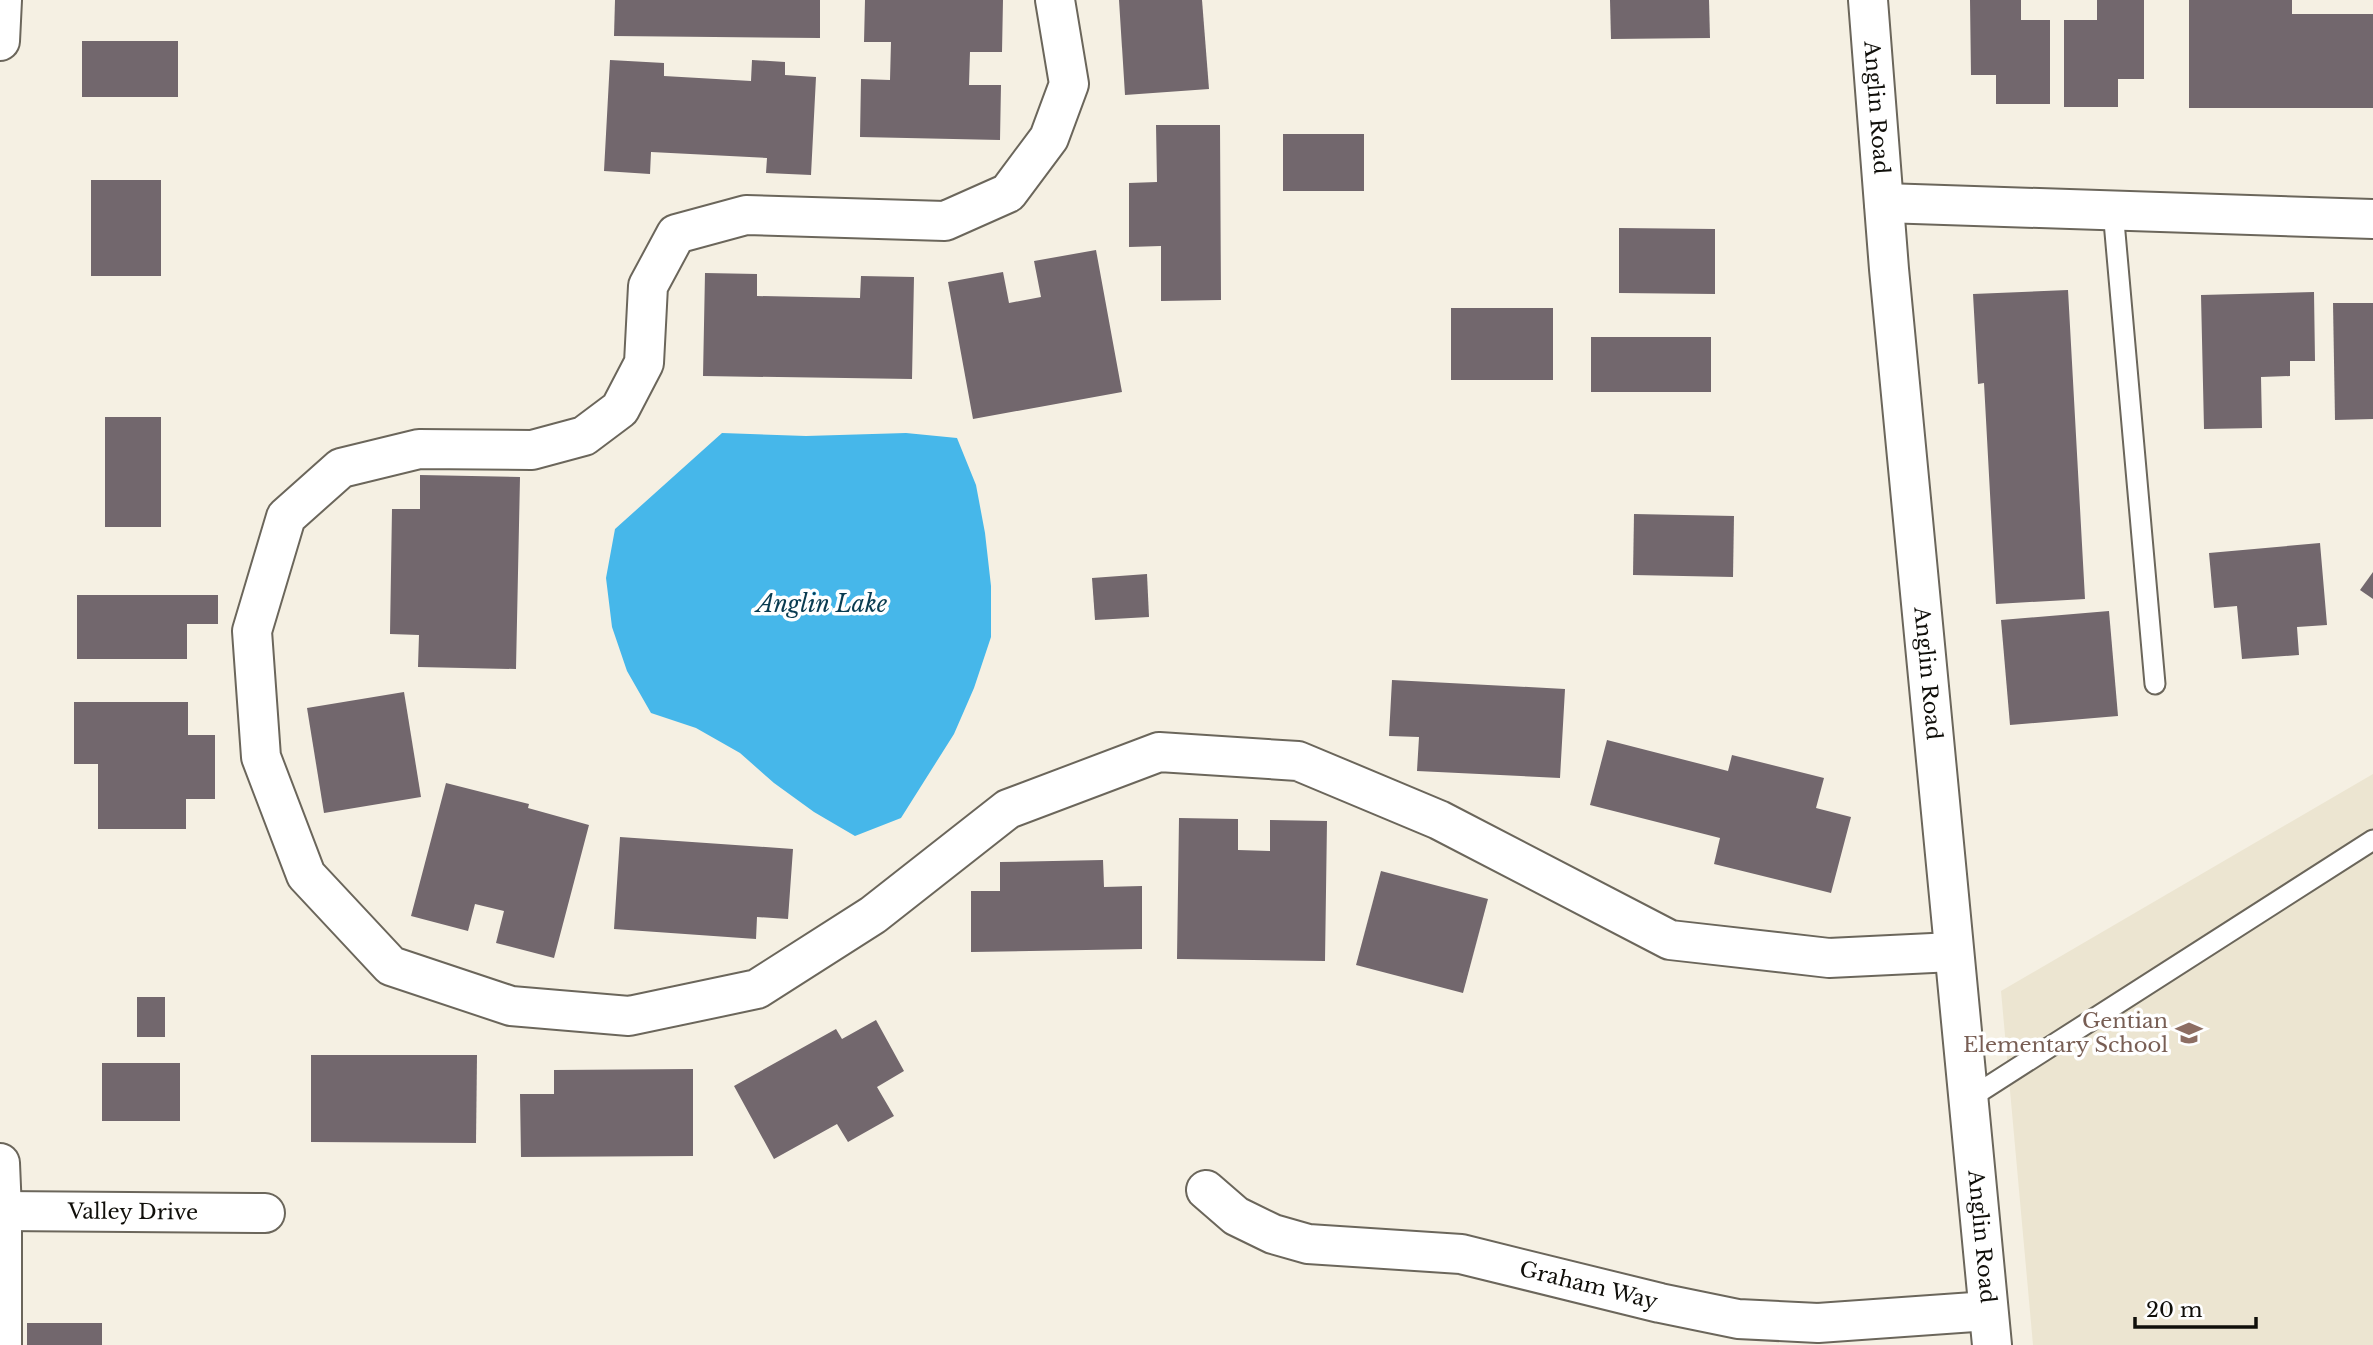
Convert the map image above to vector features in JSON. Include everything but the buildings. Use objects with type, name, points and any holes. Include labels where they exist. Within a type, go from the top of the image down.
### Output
[{"type":"street","points":[[0,41],[2,0]]},
{"type":"street","points":[[1055,0],[1069,84],[1049,138],[1008,193],[945,221],[746,215],[676,234],[648,286],[644,363],[620,409],[584,436],[532,450],[419,449],[341,468],[286,517],[252,631],[261,757],[306,875],[391,966],[511,1006],[629,1017],[757,989],[873,915],[1008,810],[1159,752],[1298,761],[1439,820],[1670,940],[1829,958],[1953,952]]},
{"type":"street","name":"Anglin Road","points":[[1868,0],[1884,202],[1990,1328]]},
{"type":"street","points":[[1884,202],[2373,219]]},
{"type":"street","points":[[0,1163],[2,1345]]},
{"type":"street","name":"Graham Way","points":[[1206,1190],[1236,1216],[1273,1234],[1308,1244],[1461,1254],[1539,1271],[1660,1303],[1738,1319],[1990,1328]]},
{"type":"street","name":"Valley Drive","points":[[2,1212],[265,1213]]},
{"type":"lane","points":[[2113,210],[2155,684]]},
{"type":"lane","points":[[1967,1100],[2373,840]]},
{"type":"shaded area","name":"Gentian Elementary School","points":[[2373,774],[2373,1345],[2033,1345],[2001,991]]},
{"type":"water","name":"Anglin Lake","points":[[722,433],[806,436],[906,433],[957,438],[976,485],[985,533],[991,586],[991,637],[974,688],[954,734],[901,818],[855,836],[814,812],[774,783],[740,753],[696,728],[651,713],[627,671],[612,627],[606,578],[615,529]]},
{"type":"place","name":"Gentian Elementary School","points":[[2189,1033]]}]
